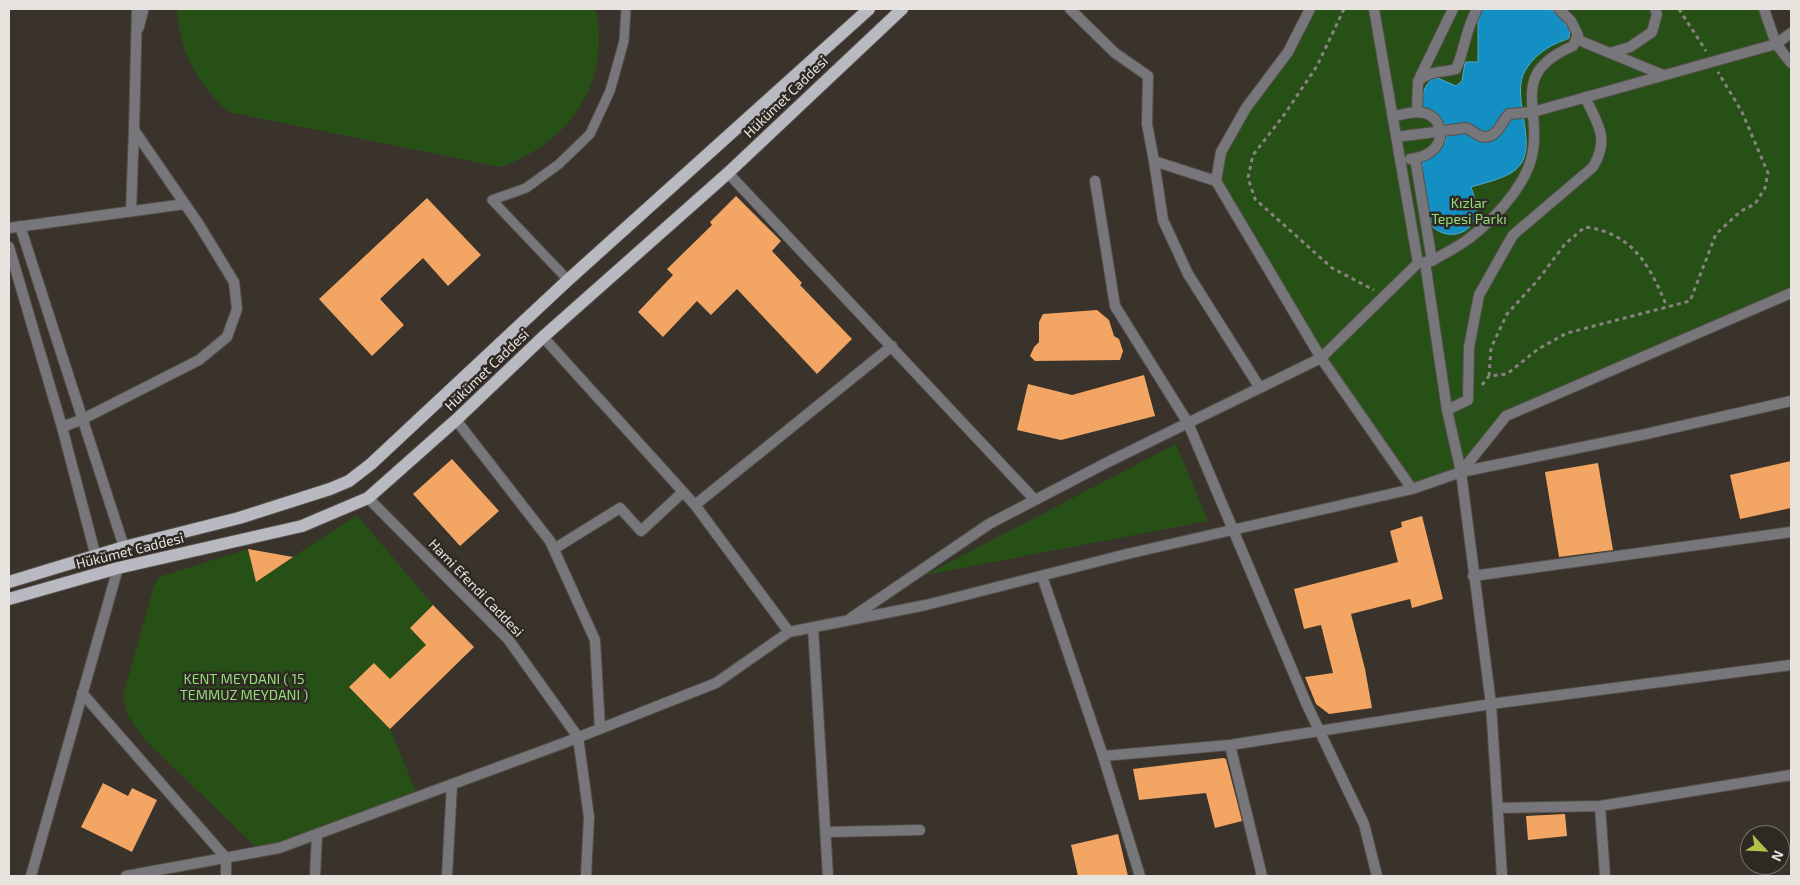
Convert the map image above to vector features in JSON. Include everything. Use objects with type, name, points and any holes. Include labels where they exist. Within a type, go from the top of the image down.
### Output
[{"type":"main road","points":[[9,582],[96,557],[124,546],[239,518],[349,481],[372,464],[568,280],[869,9]]},
{"type":"main road","name":"Hükümet Caddesi","points":[[9,600],[118,568],[302,526],[368,498],[456,420],[543,337],[728,173],[902,9]]},
{"type":"street","points":[[131,210],[137,9]]},
{"type":"street","points":[[1070,9],[1115,53],[1148,76],[1147,124],[1164,220],[1188,274],[1260,388]]},
{"type":"street","points":[[1310,9],[1288,52],[1246,108],[1221,152],[1216,181],[1321,358],[1412,489]]},
{"type":"street","points":[[1374,9],[1396,137],[1425,262]]},
{"type":"street","points":[[1417,112],[1418,80],[1453,9]]},
{"type":"street","points":[[1467,9],[1469,22]]},
{"type":"street","points":[[1418,80],[1432,71],[1445,72],[1456,69],[1462,55],[1469,22],[1477,9]]},
{"type":"street","points":[[846,621],[989,524],[1321,358],[1425,262],[1471,237],[1516,189],[1528,167],[1534,144],[1532,82],[1539,68],[1555,54],[1573,46],[1578,35],[1572,21],[1560,9]]},
{"type":"street","points":[[1610,53],[1630,47],[1652,32],[1657,14],[1655,9]]},
{"type":"street","points":[[1764,9],[1776,44],[1791,63]]},
{"type":"street","points":[[1396,137],[1466,128],[1479,136],[1488,136],[1496,133],[1509,114],[1533,112],[1776,44],[1791,33]]},
{"type":"street","points":[[1576,39],[1663,75]]},
{"type":"street","points":[[1447,410],[1468,400],[1469,347],[1479,295],[1513,235],[1593,167],[1602,152],[1601,132],[1585,97]]},
{"type":"street","points":[[1393,116],[1417,112],[1431,116],[1436,121],[1440,131],[1439,141],[1431,152],[1401,161]]},
{"type":"street","points":[[62,427],[81,420],[199,360],[227,337],[237,309],[234,282],[185,204],[134,130]]},
{"type":"street","points":[[1415,158],[1425,262],[1447,410],[1461,472],[1491,704],[1502,876]]},
{"type":"street","points":[[1154,161],[1216,181]]},
{"type":"street","points":[[728,173],[1035,500]]},
{"type":"street","points":[[1095,181],[1115,306],[1188,423],[1319,730],[1364,824],[1377,876]]},
{"type":"street","points":[[9,228],[185,204]]},
{"type":"street","points":[[20,226],[81,420],[124,546]]},
{"type":"street","points":[[9,247],[62,427],[96,557]]},
{"type":"street","points":[[1461,472],[1506,416],[1791,294]]},
{"type":"street","points":[[543,337],[695,505],[789,632]]},
{"type":"street","points":[[695,505],[892,346]]},
{"type":"street","points":[[126,876],[279,848],[578,737],[716,683],[789,632],[926,605],[1232,529],[1412,489],[1461,472],[1646,434],[1791,401]]},
{"type":"street","points":[[456,420],[550,541],[554,549],[595,640],[600,728]]},
{"type":"street","points":[[554,549],[620,508],[641,531],[683,492]]},
{"type":"street","name":"Hami Efendi Caddesi","points":[[368,498],[508,639],[578,737],[589,817],[586,876]]},
{"type":"street","points":[[1473,576],[1791,532]]},
{"type":"street","points":[[31,876],[118,568]]},
{"type":"street","points":[[1042,576],[1103,756],[1140,876]]},
{"type":"street","points":[[813,627],[828,876]]},
{"type":"street","points":[[1103,756],[1230,745],[1491,704],[1791,665]]},
{"type":"street","points":[[82,693],[226,858],[226,876]]},
{"type":"street","points":[[1230,745],[1262,876]]},
{"type":"street","points":[[1498,808],[1600,806],[1791,775]]},
{"type":"street","points":[[447,876],[452,784]]},
{"type":"street","points":[[1600,806],[1605,876]]},
{"type":"street","points":[[826,832],[920,830]]},
{"type":"street","points":[[315,876],[317,834]]},
{"type":"lane","points":[[137,32],[144,9]]},
{"type":"lane","points":[[568,280],[492,200],[526,188],[559,164],[590,134],[610,91],[624,41],[626,9]]},
{"type":"path","points":[[1344,9],[1317,66],[1284,115],[1253,155],[1248,178],[1255,199],[1332,268],[1386,296]]},
{"type":"path","points":[[1489,376],[1507,374],[1538,349],[1567,332],[1690,301],[1716,234],[1741,211],[1755,204],[1765,188],[1768,174],[1742,112],[1679,9]]},
{"type":"path","points":[[1468,400],[1489,376],[1492,348],[1507,314],[1537,281],[1565,244],[1585,227],[1603,230],[1624,240],[1643,260],[1655,279],[1667,307]]},
{"type":"green space","points":[[177,9],[596,9],[599,36],[597,62],[591,85],[580,107],[565,126],[547,142],[526,156],[501,167],[228,112],[207,90],[192,65],[181,39]]},
{"type":"green space","name":"Kızlar Tepesi Parkı","points":[[1310,9],[1764,9],[1791,63],[1791,293],[1506,416],[1461,472],[1412,489],[1321,358],[1216,181],[1221,152]]},
{"type":"green space","points":[[1176,444],[1208,521],[925,575]]},
{"type":"green space","name":"KENT MEYDANI ( 15 TEMMUZ MEYDANI )","points":[[357,515],[433,605],[410,628],[426,645],[390,679],[350,687],[390,729],[417,794],[270,847],[260,848],[254,845],[144,739],[128,716],[123,696],[154,586],[159,577],[248,549],[256,581]]},
{"type":"water","points":[[1483,9],[1550,9],[1558,14],[1570,31],[1569,38],[1551,46],[1535,58],[1526,69],[1521,81],[1526,139],[1525,152],[1521,164],[1511,173],[1471,187],[1477,210],[1471,226],[1458,234],[1443,233],[1436,230],[1430,224],[1421,158],[1433,154],[1441,148],[1446,139],[1447,126],[1435,113],[1422,109],[1423,95],[1428,83],[1435,77],[1456,86],[1462,81],[1465,62],[1478,62],[1478,16]]},
{"type":"building","points":[[736,196],[781,241],[772,251],[802,283],[800,285],[852,339],[817,374],[737,289],[711,315],[697,301],[663,337],[638,312],[673,275],[667,269],[712,225],[710,222]]},
{"type":"building","points":[[427,198],[481,255],[448,286],[423,258],[380,299],[404,325],[372,356],[319,299]]},
{"type":"building","points":[[1097,310],[1109,320],[1114,336],[1119,339],[1123,351],[1120,360],[1035,361],[1030,356],[1034,347],[1039,342],[1039,322],[1043,314]]},
{"type":"building","points":[[1144,375],[1155,416],[1061,440],[1017,430],[1028,384],[1072,395]]},
{"type":"building","points":[[452,459],[499,511],[460,546],[413,494]]},
{"type":"building","points":[[1791,461],[1791,508],[1740,519],[1730,475]]},
{"type":"building","points":[[1598,463],[1613,550],[1559,557],[1545,472]]},
{"type":"building","points":[[1422,516],[1443,599],[1412,608],[1410,599],[1351,614],[1365,669],[1372,708],[1329,714],[1316,704],[1305,677],[1333,673],[1321,625],[1304,629],[1294,589],[1398,562],[1390,531],[1402,527],[1401,522]]},
{"type":"building","points":[[248,549],[293,557],[256,582]]},
{"type":"building","points":[[433,605],[474,647],[390,729],[349,687],[374,663],[390,679],[426,645],[410,628]]},
{"type":"building","points":[[1226,759],[1242,821],[1215,828],[1206,793],[1139,800],[1133,769]]},
{"type":"building","points":[[103,783],[128,796],[132,788],[157,800],[132,852],[81,827]]},
{"type":"building","points":[[1565,814],[1567,836],[1528,840],[1526,816]]},
{"type":"building","points":[[1118,834],[1128,876],[1078,876],[1071,845]]}]
